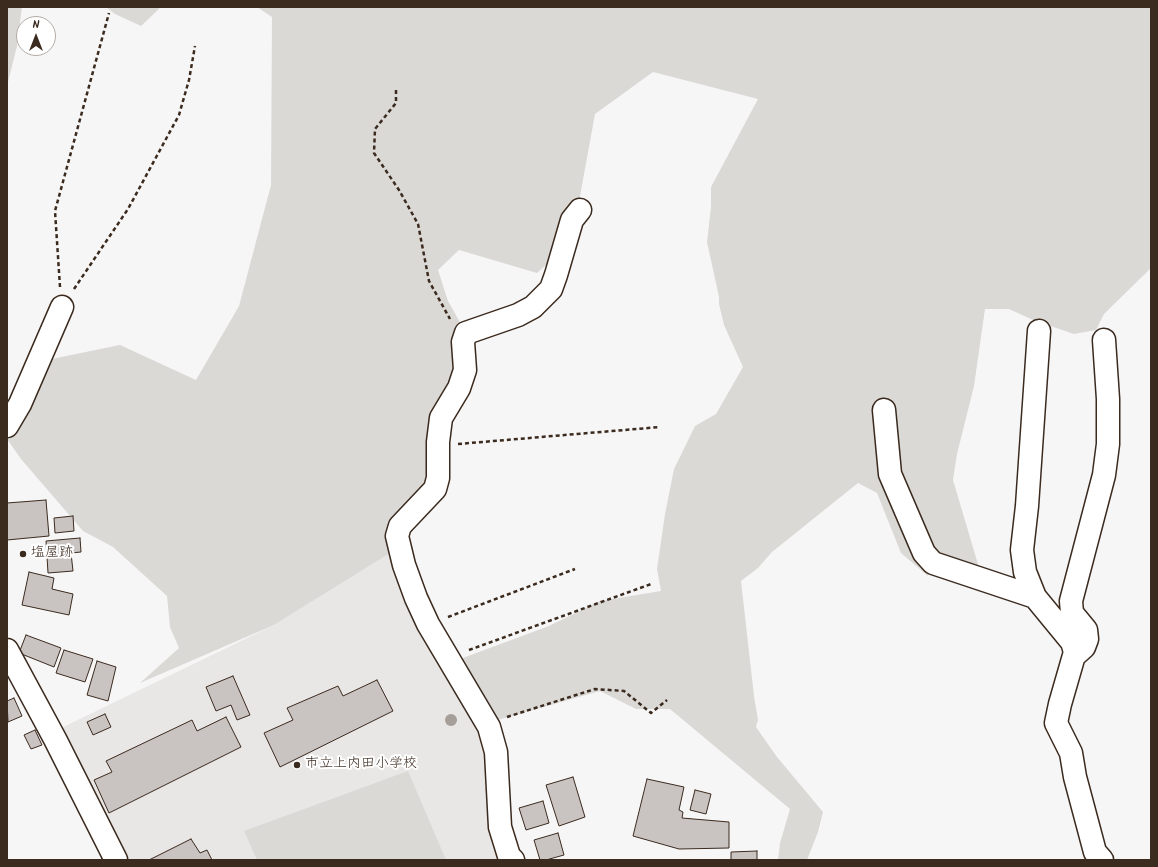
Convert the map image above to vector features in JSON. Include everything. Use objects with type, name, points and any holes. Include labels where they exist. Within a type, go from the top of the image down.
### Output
[{"type":"street","points":[[512,860],[500,827],[496,752],[487,724],[428,624],[416,598],[404,564],[397,536],[400,526],[435,489],[438,478],[438,446],[441,418],[459,388],[465,370],[463,342],[466,333],[518,315],[533,307],[551,289],[572,220],[580,210]]},
{"type":"street","points":[[7,426],[20,404],[62,307]]},
{"type":"street","points":[[1039,331],[1029,483],[1022,550],[1025,572],[1035,597],[1072,642],[1075,652],[1056,723],[1071,754],[1075,777],[1095,852],[1102,860]]},
{"type":"street","points":[[1074,656],[1084,647],[1087,639],[1086,630],[1072,614],[1071,601],[1104,474],[1108,444],[1108,399],[1104,340]]},
{"type":"street","points":[[884,410],[890,474],[924,553],[933,563],[1035,597]]},
{"type":"street","points":[[8,654],[55,739],[116,860]]},
{"type":"path","points":[[62,307],[55,211],[109,13]]},
{"type":"path","points":[[62,307],[128,209],[179,115],[189,80],[195,46]]},
{"type":"path","points":[[396,90],[396,103],[375,129],[374,153],[399,190],[418,224],[429,281],[463,342]]},
{"type":"path","points":[[438,446],[660,427]]},
{"type":"path","points":[[428,624],[576,569]]},
{"type":"path","points":[[447,657],[651,584]]},
{"type":"path","points":[[487,724],[595,689],[624,691],[652,713],[667,700]]},
{"type":"shaded area","points":[[7,7],[22,7],[21,16],[16,16],[16,50],[7,86]]},
{"type":"shaded area","points":[[106,7],[161,7],[141,26],[115,14]]},
{"type":"shaded area","points":[[257,7],[1151,7],[1151,268],[1104,314],[1096,330],[1074,334],[1033,320],[1009,309],[985,309],[974,386],[957,454],[953,480],[980,571],[933,563],[924,524],[929,559],[928,576],[901,553],[877,493],[858,483],[772,552],[758,568],[741,581],[758,720],[756,727],[777,757],[823,812],[818,832],[807,860],[778,860],[780,843],[790,809],[670,709],[636,709],[600,691],[487,723],[460,659],[549,626],[600,601],[661,591],[657,569],[665,514],[674,469],[695,426],[716,414],[743,367],[724,325],[707,242],[711,207],[711,187],[758,99],[653,72],[595,114],[578,207],[558,254],[537,273],[459,250],[438,270],[448,301],[466,333],[447,418],[438,478],[400,547],[274,625],[140,683],[179,648],[170,627],[167,596],[113,547],[83,531],[21,459],[7,439],[7,435],[42,361],[120,345],[196,380],[239,306],[271,185],[272,17]]},
{"type":"shaded area","points":[[400,547],[491,750],[501,860],[123,860],[59,729],[274,625]]},
{"type":"shaded area","points":[[408,771],[446,860],[257,860],[244,831]]},
{"type":"building","points":[[46,500],[49,536],[7,540],[7,503]]},
{"type":"building","points":[[73,516],[74,531],[55,533],[54,518]]},
{"type":"building","points":[[80,538],[81,552],[71,553],[73,571],[48,573],[46,541]]},
{"type":"building","points":[[29,572],[54,578],[52,589],[73,594],[69,615],[22,605]]},
{"type":"building","points":[[26,635],[61,648],[54,667],[19,653]]},
{"type":"building","points":[[64,650],[93,659],[85,682],[56,673]]},
{"type":"building","points":[[97,661],[116,667],[108,701],[87,695]]},
{"type":"building","points":[[233,676],[250,715],[237,720],[231,705],[216,711],[206,687]]},
{"type":"building","points":[[377,680],[393,711],[280,767],[264,733],[293,720],[287,708],[338,686],[343,696]]},
{"type":"building","points":[[14,698],[22,716],[8,722],[7,701]]},
{"type":"building","points":[[105,714],[111,727],[93,735],[87,722]]},
{"type":"building","points":[[226,717],[241,747],[109,813],[94,780],[112,772],[106,761],[192,720],[197,731]]},
{"type":"building","points":[[35,730],[42,745],[31,749],[24,735]]},
{"type":"building","points":[[573,777],[585,817],[559,826],[546,785]]},
{"type":"building","points":[[647,779],[684,787],[679,810],[683,812],[682,818],[729,822],[729,848],[679,849],[633,836]]},
{"type":"building","points":[[695,790],[711,794],[706,814],[690,810]]},
{"type":"building","points":[[543,801],[549,823],[526,830],[519,808]]},
{"type":"building","points":[[558,833],[564,855],[546,860],[540,860],[534,840]]},
{"type":"building","points":[[191,839],[200,853],[207,850],[212,860],[149,860]]},
{"type":"building","points":[[757,851],[757,860],[731,860],[731,852]]},
{"type":"place","name":"塩屋跡","points":[[23,554]]},
{"type":"place","name":"市立上内田小学校","points":[[297,765]]}]
